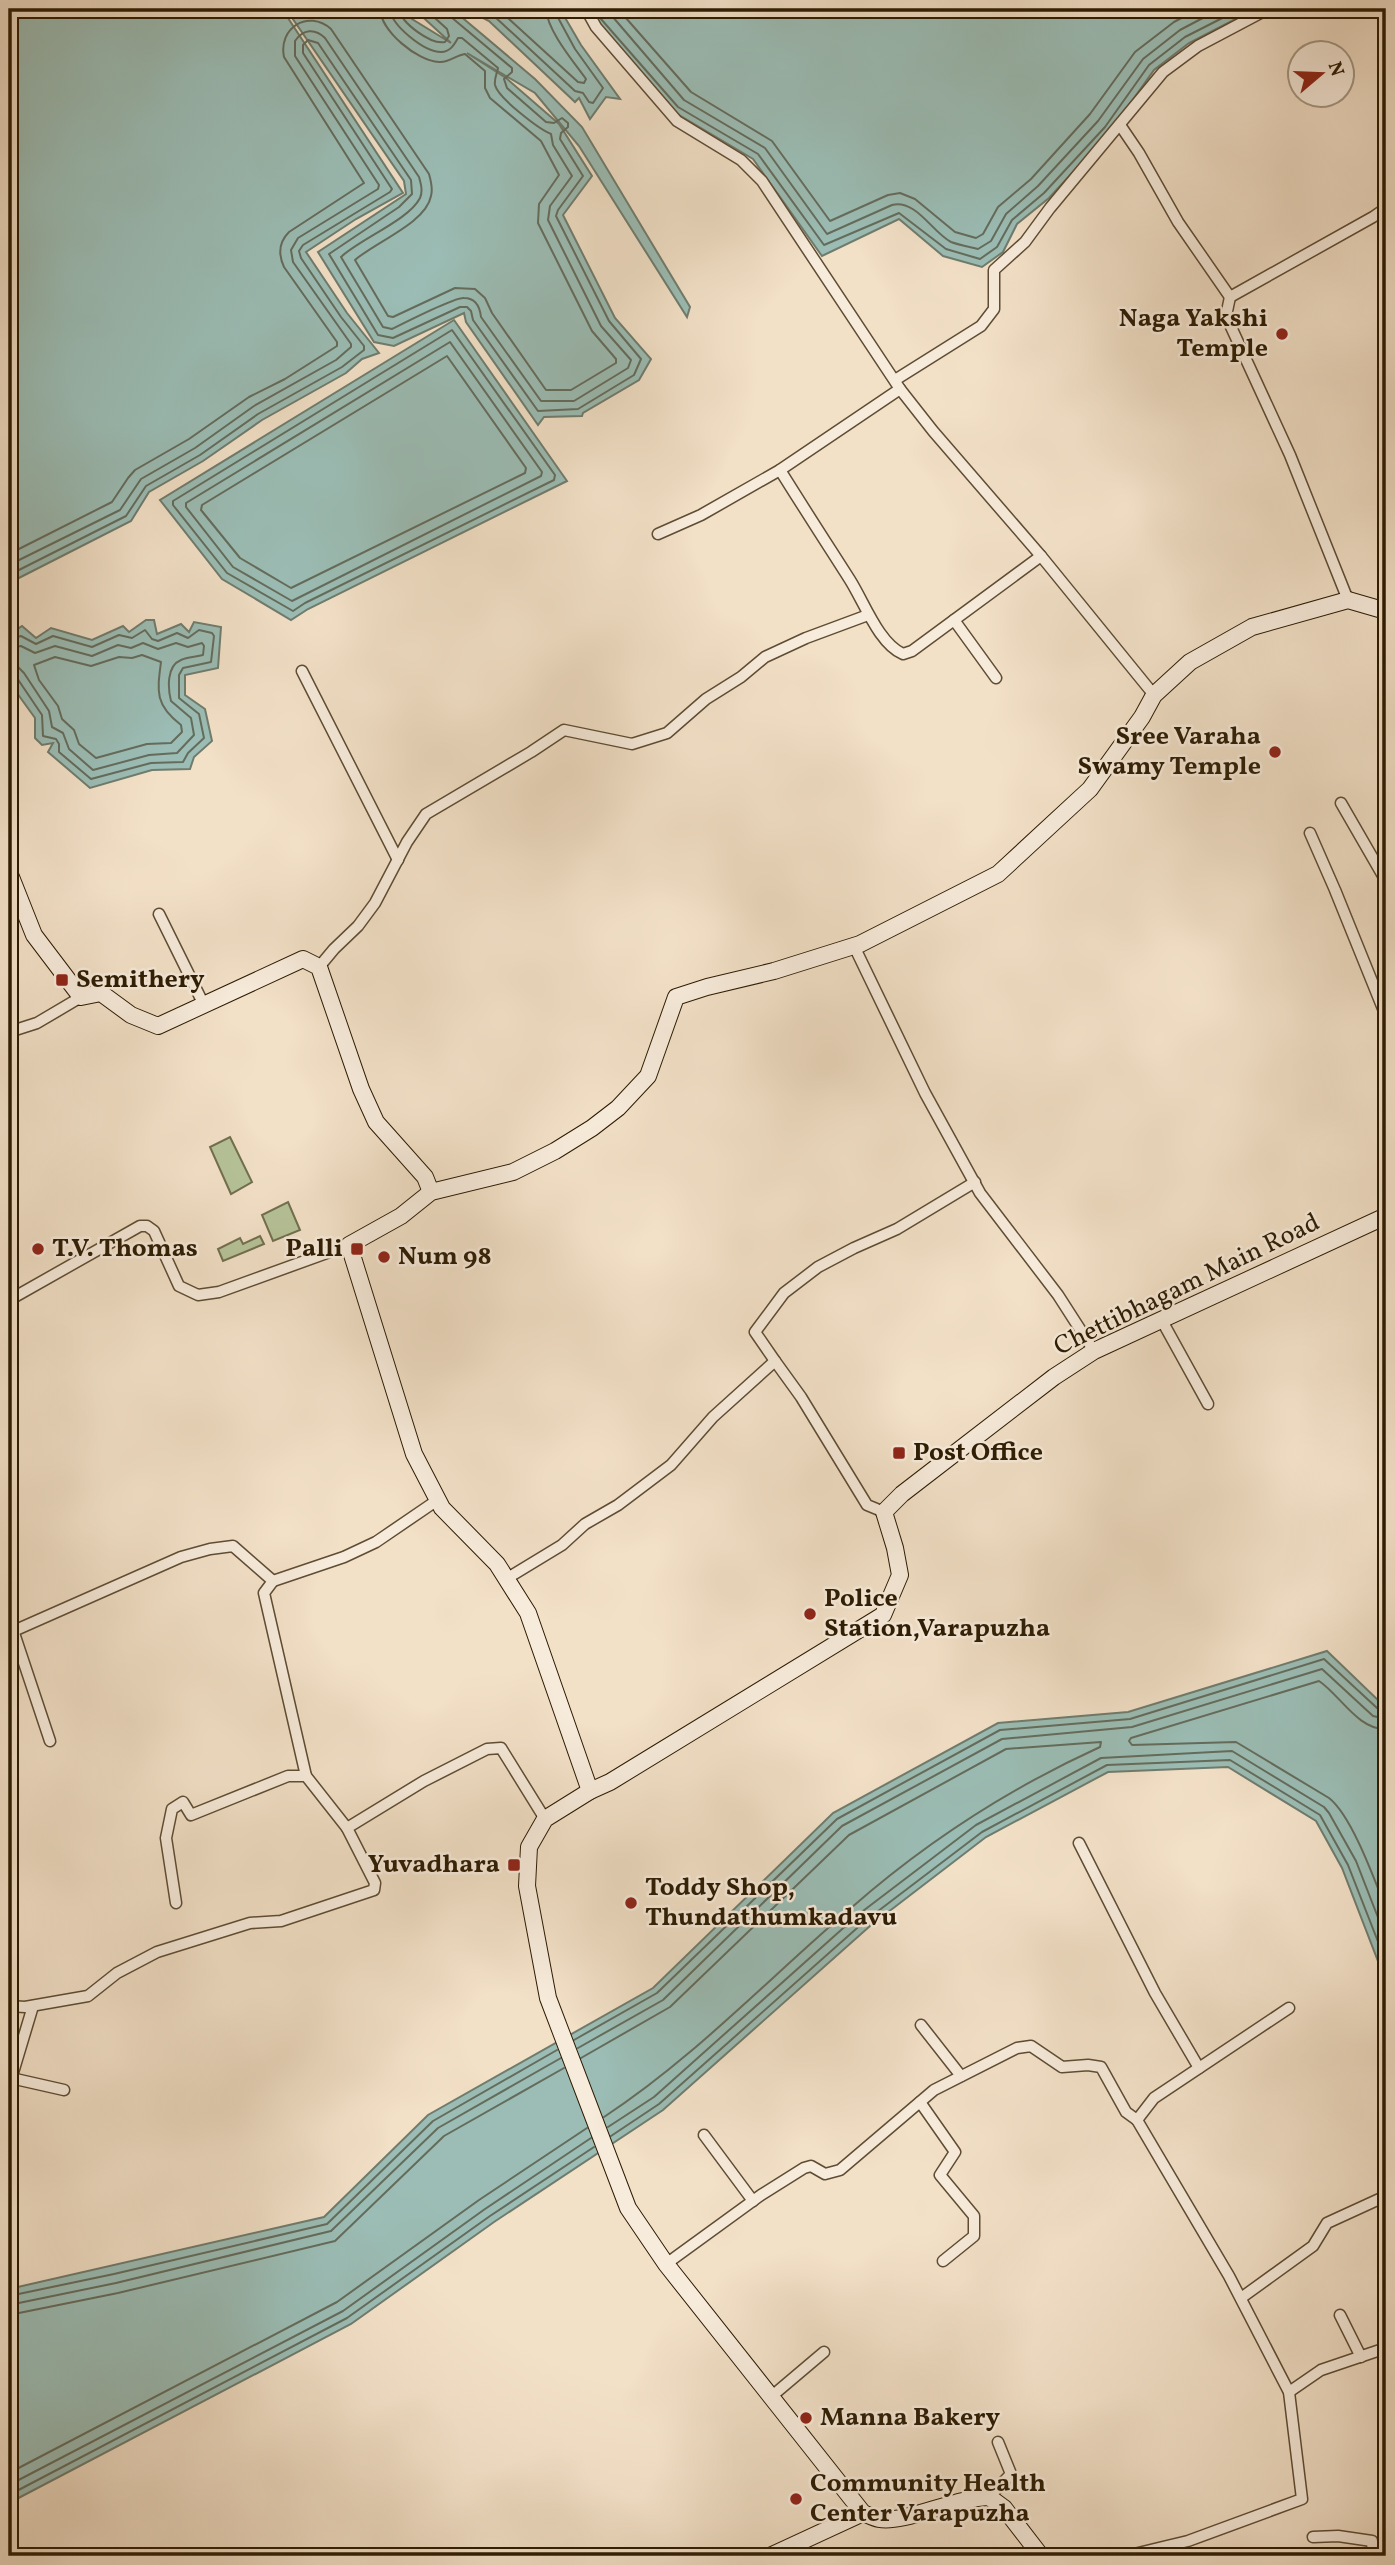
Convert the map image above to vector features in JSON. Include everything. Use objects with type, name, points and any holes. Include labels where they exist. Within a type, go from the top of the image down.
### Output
[{"type":"street","points":[[586,9],[596,27],[677,121],[741,160],[762,181],[898,384],[933,431],[1041,556],[1154,695]]},
{"type":"street","points":[[658,534],[701,515],[780,470],[958,338],[981,326],[993,309],[994,270],[1025,242],[1163,72],[1198,46],[1268,9]]},
{"type":"street","points":[[1120,125],[1178,222],[1230,297],[1226,316],[1290,455],[1348,600]]},
{"type":"street","points":[[1230,297],[1373,218],[1386,208]]},
{"type":"street","points":[[780,470],[853,584],[868,615],[896,651],[903,654],[912,651],[1041,556]]},
{"type":"street","points":[[10,1298],[140,1226],[147,1226],[154,1231],[179,1286],[198,1296],[219,1292],[349,1245],[401,1216],[431,1192],[513,1172],[592,1128],[618,1108],[648,1076],[676,997],[774,971],[860,943],[998,874],[1090,789],[1154,695],[1189,662],[1252,627],[1348,600],[1386,611]]},
{"type":"street","points":[[319,967],[334,948],[358,926],[375,903],[425,814],[564,730],[632,744],[667,733],[706,699],[741,677],[765,657],[806,638],[868,615]]},
{"type":"street","points":[[954,620],[996,678]]},
{"type":"street","points":[[302,671],[398,859]]},
{"type":"street","points":[[1341,803],[1386,881]]},
{"type":"street","points":[[1310,833],[1386,1016]]},
{"type":"street","points":[[9,872],[34,935],[81,997]]},
{"type":"street","points":[[159,914],[204,1005]]},
{"type":"street","points":[[853,944],[925,1093],[980,1193],[1058,1295],[1094,1351]]},
{"type":"street","points":[[9,1032],[37,1023],[81,997],[102,993],[131,1015],[158,1026],[303,958],[319,967],[361,1089],[376,1122],[425,1177],[431,1192]]},
{"type":"street","points":[[975,1181],[897,1229],[818,1267],[784,1293],[755,1332],[801,1397],[867,1505],[884,1512],[900,1575],[883,1615],[545,1819],[529,1847],[527,1886],[548,1998],[628,2208],[666,2264],[863,2513],[880,2519],[892,2519],[957,2501],[989,2497],[1011,2474],[999,2442]]},
{"type":"street","name":"Chettibhagam Main Road","points":[[884,1512],[902,1494],[1054,1377],[1094,1351],[1386,1216]]},
{"type":"street","points":[[349,1245],[414,1454],[442,1508],[497,1564],[528,1613],[590,1791]]},
{"type":"street","points":[[1161,1320],[1208,1404]]},
{"type":"street","points":[[506,1578],[562,1545],[586,1524],[618,1505],[671,1465],[713,1417],[775,1362]]},
{"type":"street","points":[[9,2006],[33,2006],[88,1996],[117,1973],[157,1952],[250,1923],[281,1921],[374,1890],[375,1883],[347,1828],[306,1776],[264,1593],[272,1581],[344,1557],[376,1542],[439,1499]]},
{"type":"street","points":[[50,1741],[11,1632],[181,1558],[210,1549],[233,1546],[272,1581]]},
{"type":"street","points":[[347,1828],[424,1781],[487,1749],[501,1748],[545,1819]]},
{"type":"street","points":[[176,1903],[166,1838],[172,1809],[183,1802],[191,1815],[288,1776],[306,1776]]},
{"type":"street","points":[[1079,1843],[1155,1993],[1199,2068]]},
{"type":"street","points":[[33,2006],[10,2082],[64,2090]]},
{"type":"street","points":[[1137,2120],[1154,2098],[1289,2008]]},
{"type":"street","points":[[921,2025],[961,2076]]},
{"type":"street","points":[[666,2264],[804,2168],[811,2166],[825,2174],[840,2170],[934,2090],[1017,2048],[1031,2046],[1062,2067],[1101,2067],[1126,2112],[1137,2120],[1241,2298],[1289,2392],[1302,2499],[1188,2541],[1126,2556]]},
{"type":"street","points":[[920,2102],[955,2152],[940,2175],[974,2216],[974,2236],[943,2261]]},
{"type":"street","points":[[704,2135],[753,2201]]},
{"type":"street","points":[[1241,2298],[1313,2246],[1328,2223],[1386,2196]]},
{"type":"street","points":[[1340,2315],[1361,2357]]},
{"type":"street","points":[[1289,2392],[1321,2370],[1386,2348]]},
{"type":"street","points":[[772,2396],[824,2352]]},
{"type":"street","points":[[989,2497],[1004,2508],[1041,2556]]},
{"type":"street","points":[[770,2556],[863,2513]]},
{"type":"street","points":[[1313,2537],[1338,2536],[1373,2541],[1373,2556]]},
{"type":"green space","points":[[230,1137],[252,1182],[231,1194],[210,1147]]},
{"type":"green space","points":[[288,1202],[300,1230],[273,1241],[262,1215]]},
{"type":"green space","points":[[260,1236],[264,1244],[223,1261],[218,1249],[240,1238],[243,1244]]},
{"type":"water","points":[[9,9],[282,9],[403,193],[356,219],[306,252],[347,313],[379,353],[362,359],[346,373],[262,420],[203,461],[149,492],[131,521],[9,583]]},
{"type":"water","points":[[286,9],[404,9],[412,19],[451,43],[414,9],[452,9],[535,79],[582,127],[690,307],[687,317],[579,146],[535,93],[467,53],[506,78],[559,124],[592,176],[563,215],[615,318],[651,359],[639,380],[582,416],[544,417],[538,425],[466,322],[464,313],[394,346],[374,342],[318,252],[406,194],[404,181]]},
{"type":"water","points":[[466,9],[560,9],[581,45],[620,99],[606,97],[590,119],[579,98],[575,102],[489,21]]},
{"type":"water","points":[[588,9],[1255,9],[1189,43],[1154,70],[1110,132],[1049,198],[1017,224],[1003,252],[982,267],[943,256],[899,219],[822,256],[753,159],[674,112],[594,22]]},
{"type":"water","points":[[454,320],[567,481],[308,609],[291,620],[222,579],[160,500]]},
{"type":"water","points":[[146,620],[154,620],[157,634],[181,624],[189,632],[194,622],[221,627],[218,668],[185,675],[185,695],[205,709],[212,741],[194,757],[190,769],[152,770],[90,788],[48,752],[53,743],[42,745],[35,738],[35,718],[17,693],[9,675],[9,628],[10,634],[22,626],[36,638],[51,628],[92,640],[123,626],[129,632]]},
{"type":"water","points":[[1327,1651],[1382,1704],[1386,1701],[1386,1982],[1342,1868],[1316,1821],[1228,1767],[1108,1772],[986,1837],[870,1926],[663,2110],[494,2222],[351,2324],[9,2503],[9,2289],[324,2217],[428,2115],[653,1988],[833,1813],[998,1723],[1128,1712]]},
{"type":"place","name":"Naga Yakshi Temple","points":[[1282,334]]},
{"type":"place","name":"Sree Varaha Swamy Temple","points":[[1275,752]]},
{"type":"place","name":"Semithery","points":[[62,980]]},
{"type":"place","name":"T.V. Thomas","points":[[38,1249]]},
{"type":"place","name":"Palli","points":[[357,1249]]},
{"type":"place","name":"Num 98","points":[[384,1257]]},
{"type":"place","name":"Post Office","points":[[899,1453]]},
{"type":"place","name":"Police Station,Varapuzha","points":[[810,1614]]},
{"type":"place","name":"Yuvadhara","points":[[514,1865]]},
{"type":"place","name":"Toddy Shop, Thundathumkadavu","points":[[631,1903]]},
{"type":"place","name":"Manna Bakery","points":[[806,2418]]},
{"type":"place","name":"Community Health Center Varapuzha","points":[[796,2499]]}]
